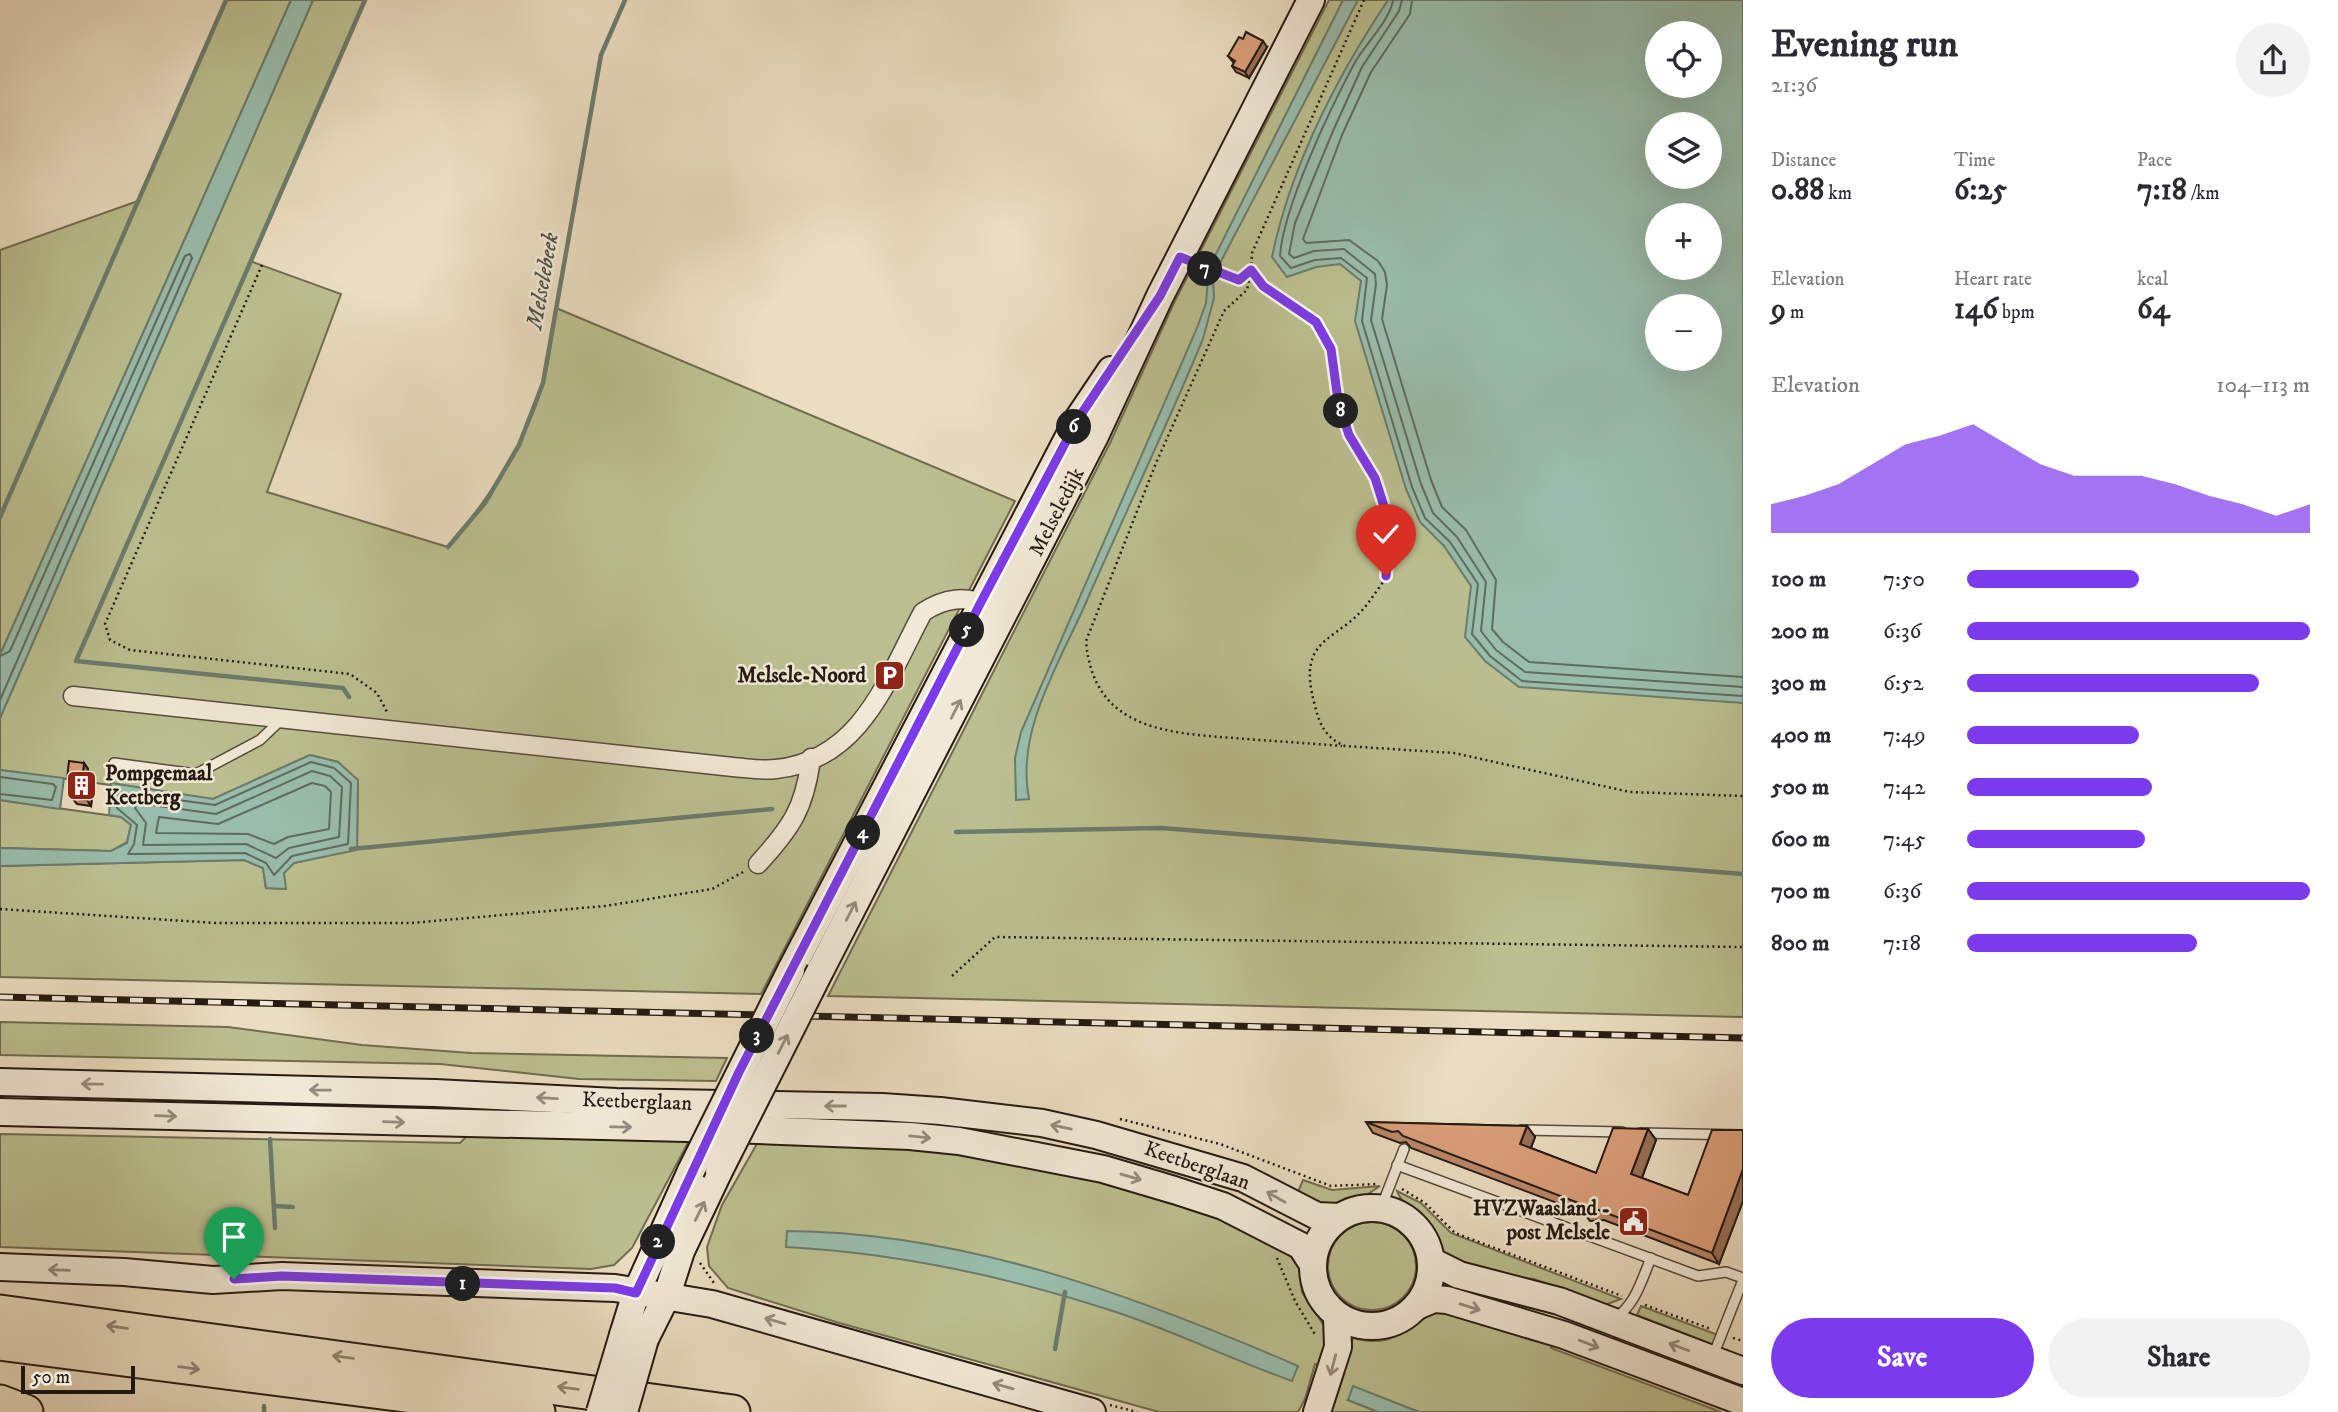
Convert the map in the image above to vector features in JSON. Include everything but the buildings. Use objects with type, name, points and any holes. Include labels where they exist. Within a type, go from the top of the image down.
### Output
[{"type":"highway","points":[[0,1312],[733,1412]]},
{"type":"highway","points":[[0,1343],[538,1412]]},
{"type":"highway","points":[[0,1402],[26,1412]]},
{"type":"main road","name":"Melseledijk","points":[[993,608],[1078,419],[1160,296],[1311,0]]},
{"type":"main road","points":[[636,1293],[691,1171],[791,970],[993,608]]},
{"type":"main road","points":[[624,1412],[634,1337],[671,1283],[719,1171],[820,971],[993,608]]},
{"type":"main road","name":"Keetberglaan","points":[[0,1082],[435,1093],[630,1103],[883,1107],[940,1111],[1042,1123],[1108,1138],[1243,1178],[1289,1205],[1317,1216],[1340,1217]]},
{"type":"main road","name":"Keetberglaan","points":[[0,1112],[910,1136],[993,1146],[1103,1169],[1223,1206],[1301,1246],[1312,1263]]},
{"type":"main road","points":[[1417,1306],[1428,1285],[1431,1261],[1427,1246],[1415,1227],[1396,1213],[1385,1197],[1340,1217],[1321,1236],[1312,1263],[1317,1292],[1337,1316],[1350,1323],[1379,1326],[1406,1316],[1417,1306],[1434,1299],[1447,1300],[1564,1335],[1743,1402]]},
{"type":"main road","points":[[1431,1261],[1459,1275],[1526,1290],[1743,1371]]},
{"type":"main road","points":[[0,1268],[124,1272],[213,1280],[282,1276],[615,1288],[636,1293],[671,1283],[712,1304],[1092,1412]]},
{"type":"main road","points":[[600,1412],[646,1307],[636,1293]]},
{"type":"main road","points":[[1317,1412],[1338,1348],[1337,1316]]},
{"type":"street","points":[[73,696],[733,767],[777,769],[844,743],[867,716],[923,611],[940,601],[957,599],[993,608]]},
{"type":"street","points":[[758,864],[784,835],[807,792],[811,758]]},
{"type":"lane","points":[[114,762],[196,774],[260,740],[283,718]]},
{"type":"lane","points":[[1507,1130],[1743,1135]]},
{"type":"lane","points":[[1385,1197],[1404,1149]]},
{"type":"lane","points":[[1397,1165],[1698,1276],[1726,1272],[1743,1279],[1711,1359]]},
{"type":"lane","points":[[1610,1321],[1623,1313],[1632,1300],[1651,1258]]},
{"type":"path","points":[[1364,0],[1252,253],[1247,290],[1224,311],[1156,463],[1086,641],[1087,662],[1097,684],[1121,713],[1152,729],[1188,735],[1454,753],[1630,792],[1743,796]]},
{"type":"path","points":[[1180,257],[1239,280],[1251,270]]},
{"type":"path","points":[[261,265],[105,624],[110,640],[130,650],[350,674],[377,693],[397,730]]},
{"type":"path","points":[[1251,270],[1263,286],[1316,322],[1331,349],[1338,400],[1349,435],[1375,478],[1390,525],[1386,576],[1363,613],[1316,647],[1311,660],[1309,677],[1320,724],[1332,740],[1345,746]]},
{"type":"path","points":[[0,909],[216,923],[411,923],[604,906],[712,889],[758,864]]},
{"type":"path","points":[[952,976],[995,937],[1743,947]]},
{"type":"path","points":[[1289,1205],[1300,1175],[1340,1188],[1363,1183],[1385,1197],[1412,1193],[1455,1233],[1743,1341]]},
{"type":"path","points":[[1278,1234],[1276,1255],[1296,1301],[1318,1340]]},
{"type":"shaded area","points":[[226,0],[291,0],[0,655],[0,250],[138,201]]},
{"type":"shaded area","points":[[313,0],[365,0],[250,261],[341,294],[267,492],[448,547],[478,510],[516,450],[526,429],[545,375],[556,308],[1015,501],[761,994],[0,977],[0,866],[244,860],[263,868],[266,888],[285,889],[284,873],[294,863],[357,849],[358,781],[338,762],[310,755],[213,799],[0,770],[0,718]]},
{"type":"shaded area","points":[[1329,0],[1743,0],[1743,1017],[828,996],[1110,443],[1174,303]]},
{"type":"shaded area","points":[[0,800],[121,817],[131,825],[127,842],[111,851],[0,848]]},
{"type":"shaded area","points":[[0,1022],[228,1027],[362,1045],[471,1053],[727,1058],[716,1081],[579,1079],[440,1064],[0,1055]]},
{"type":"shaded area","points":[[0,1134],[460,1143],[467,1136],[691,1137],[632,1248],[614,1265],[591,1269],[0,1247]]},
{"type":"shaded area","points":[[758,1142],[958,1151],[1100,1179],[1218,1216],[1299,1259],[1302,1292],[1326,1329],[1327,1366],[1315,1364],[1305,1399],[1298,1412],[1159,1412],[836,1322],[728,1288],[709,1266],[707,1247],[722,1205]]},
{"type":"shaded area","points":[[1303,1180],[1332,1190],[1380,1186],[1365,1196],[1346,1198],[1331,1206],[1295,1199]]},
{"type":"shaded area","points":[[1397,1191],[1421,1203],[1451,1233],[1621,1299],[1605,1305],[1534,1279],[1480,1273],[1444,1257],[1435,1232],[1400,1198]]},
{"type":"shaded area","points":[[1372,1222],[1389,1226],[1403,1235],[1412,1249],[1416,1266],[1412,1283],[1403,1297],[1389,1306],[1372,1310],[1355,1306],[1341,1297],[1332,1283],[1328,1266],[1332,1249],[1341,1235],[1355,1226]]},
{"type":"shaded area","points":[[1641,1306],[1718,1335],[1714,1345],[1637,1315]]},
{"type":"shaded area","points":[[1438,1311],[1554,1340],[1551,1348],[1721,1412],[1419,1412],[1364,1391],[1348,1400],[1378,1412],[1325,1412],[1353,1338],[1380,1341],[1391,1338]]},
{"type":"water","points":[[291,0],[313,0],[0,718],[0,655]]},
{"type":"water","points":[[1343,0],[1358,0],[1219,265],[1212,262]]},
{"type":"water","points":[[1388,0],[1743,0],[1743,703],[1519,687],[1485,661],[1465,637],[1471,586],[1444,546],[1420,522],[1406,489],[1355,321],[1361,281],[1340,264],[1316,267],[1287,277],[1272,257],[1280,223],[1303,156],[1333,91]]},
{"type":"water","points":[[1213,277],[1214,298],[1203,339],[1054,670],[1035,721],[1029,747],[1026,773],[1029,799],[1016,800],[1015,758],[1021,732],[1197,328],[1206,303],[1208,278]]},
{"type":"water","points":[[310,755],[338,762],[358,780],[357,850],[294,863],[284,873],[286,889],[266,888],[263,868],[244,860],[0,866],[0,848],[111,851],[127,843],[131,825],[121,817],[109,815],[111,783],[213,799]]},
{"type":"water","points":[[0,770],[64,778],[60,809],[0,800]]},
{"type":"water","points":[[787,1231],[853,1234],[984,1256],[1112,1293],[1298,1366],[1292,1381],[1141,1321],[1078,1300],[996,1278],[913,1261],[786,1247]]},
{"type":"water","points":[[1353,1386],[1419,1412],[1378,1412],[1348,1400]]},
{"type":"waterway","points":[[0,517],[226,0]]},
{"type":"waterway","points":[[349,697],[343,688],[76,661],[365,0]]},
{"type":"waterway","name":"Melselebeek","points":[[448,547],[485,503],[519,445],[543,383],[601,55],[625,0]]},
{"type":"waterway","points":[[351,849],[772,809]]},
{"type":"waterway","points":[[956,832],[1161,828],[1743,874]]},
{"type":"waterway","name":"Melselebeek","points":[[270,1139],[275,1228]]},
{"type":"waterway","points":[[275,1206],[293,1207]]},
{"type":"waterway","points":[[1055,1349],[1065,1292]]},
{"type":"waterway","name":"Melselebeek","points":[[264,1406],[264,1412]]},
{"type":"railway","points":[[0,997],[1743,1038]]},
{"type":"place","name":"Melsele-Noord","points":[[889,676]]},
{"type":"place","name":"Pompgemaal Keetberg","points":[[82,786]]},
{"type":"place","name":"HVZWaasland - post Melsele","points":[[1633,1221]]},
{"type":"route","points":[[234,1279],[282,1276],[380,1279],[615,1288],[636,1293],[662,1231],[739,1072],[981,602],[1078,419],[1160,296],[1180,257],[1208,271],[1239,280],[1251,270],[1263,286],[1316,322],[1331,349],[1338,400],[1349,435],[1375,478],[1390,525],[1386,576]]}]
